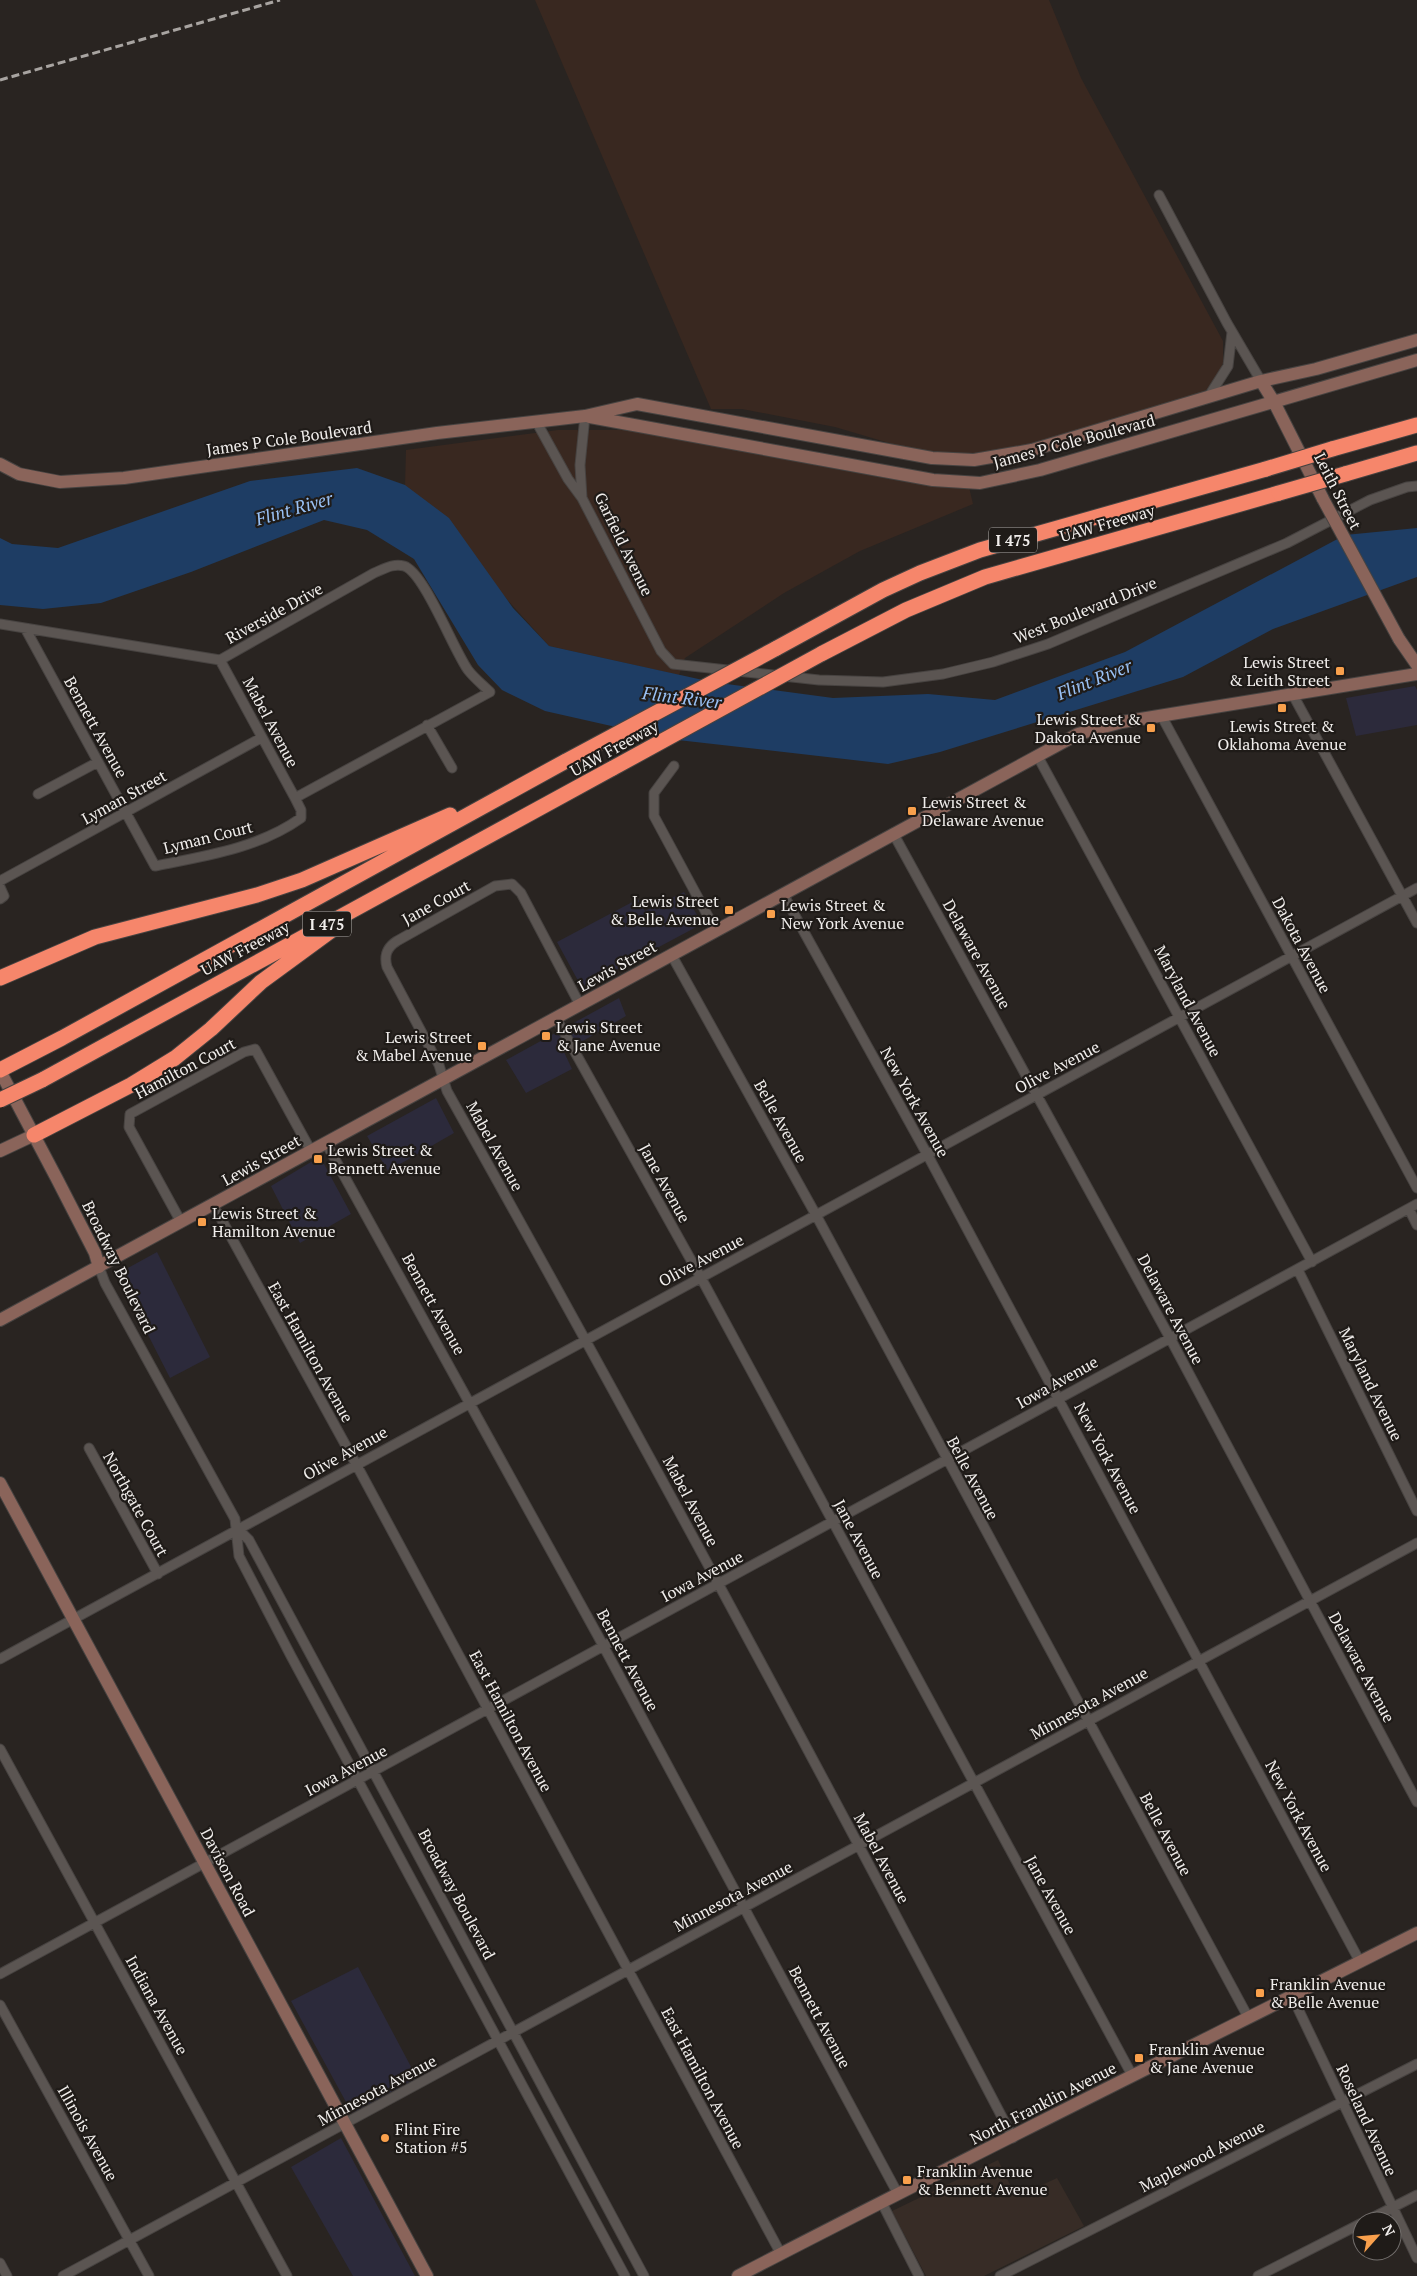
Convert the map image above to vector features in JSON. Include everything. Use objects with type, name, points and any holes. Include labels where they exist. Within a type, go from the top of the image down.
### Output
[{"type":"highway","name":"UAW Freeway","points":[[0,1070],[31,1055],[566,761],[883,590],[920,573],[980,550],[1417,425]]},
{"type":"highway","name":"UAW Freeway","points":[[0,1100],[42,1080],[821,654],[906,610],[985,577],[1417,453]]},
{"type":"highway","points":[[0,978],[103,934],[257,895],[302,880],[543,774]]},
{"type":"highway","points":[[34,1135],[131,1085],[175,1058],[261,982],[386,892]]},
{"type":"street","name":"Leith Street","points":[[1159,195],[1232,331],[1274,402],[1399,639],[1417,665]]},
{"type":"street","points":[[1209,396],[1228,366],[1232,331]]},
{"type":"street","name":"James P Cole Boulevard","points":[[0,464],[19,474],[60,482],[124,478],[437,433],[585,416],[637,404],[932,458],[974,460],[1032,450],[1261,381],[1316,369],[1417,340]]},
{"type":"street","name":"James P Cole Boulevard","points":[[585,416],[933,480],[980,483],[1040,470],[1417,360]]},
{"type":"street","name":"Garfield Avenue","points":[[585,416],[580,465],[582,498],[660,651]]},
{"type":"street","points":[[536,421],[568,479],[582,498]]},
{"type":"street","name":"West Boulevard Drive","points":[[660,651],[673,664],[819,680],[883,682],[943,674],[993,662],[1048,644],[1286,543],[1370,500],[1407,487],[1417,486]]},
{"type":"street","name":"Riverside Drive","points":[[0,624],[220,660],[374,573],[392,565],[403,566],[412,570],[420,579],[439,619],[468,670],[490,692],[427,725]]},
{"type":"street","name":"Bennett Avenue","points":[[25,628],[155,866]]},
{"type":"street","name":"Mabel Avenue","points":[[220,660],[295,798]]},
{"type":"street","name":"Lewis Street","points":[[0,1320],[1078,734],[1099,727],[1161,715],[1417,674]]},
{"type":"street","points":[[1293,695],[1417,924]]},
{"type":"street","name":"Dakota Avenue","points":[[1161,715],[1417,1188]]},
{"type":"street","points":[[295,798],[427,725],[452,768]]},
{"type":"street","name":"Lyman Street","points":[[0,881],[262,738]]},
{"type":"street","name":"Maryland Avenue","points":[[1037,755],[1312,1262]]},
{"type":"street","points":[[38,794],[98,762]]},
{"type":"street","points":[[674,766],[654,793],[654,816],[716,931]]},
{"type":"street","name":"Lyman Court","points":[[155,866],[245,846],[284,830],[302,818],[301,810],[295,798]]},
{"type":"street","name":"Delaware Avenue","points":[[893,834],[1170,1338],[1417,1802]]},
{"type":"street","name":"Jane Court","points":[[385,959],[390,946],[396,941],[495,886],[512,884],[521,893],[580,1004]]},
{"type":"street","points":[[0,887],[2,898]]},
{"type":"street","name":"Olive Avenue","points":[[0,1659],[1417,888]]},
{"type":"street","name":"New York Avenue","points":[[783,894],[927,1154],[1360,1960]]},
{"type":"street","name":"Belle Avenue","points":[[672,954],[816,1214],[946,1460],[1248,2017]]},
{"type":"street","name":"Mabel Avenue","points":[[385,959],[386,967],[439,1065],[447,1091],[719,1584],[1013,2138]]},
{"type":"street","name":"Jane Avenue","points":[[556,1018],[701,1277],[1132,2075]]},
{"type":"street","name":"Hamilton Court","points":[[181,1222],[129,1127],[130,1114],[244,1052],[255,1049],[311,1151]]},
{"type":"street","name":"Broadway Boulevard","points":[[0,1070],[94,1253],[104,1282],[236,1519],[239,1556],[625,2276]]},
{"type":"street","points":[[0,1151],[34,1135]]},
{"type":"street","name":"Bennett Avenue","points":[[326,1143],[604,1646],[898,2194]]},
{"type":"street","name":"East Hamilton Avenue","points":[[212,1205],[356,1464],[781,2254]]},
{"type":"street","points":[[1413,1206],[1417,1224]]},
{"type":"street","name":"Iowa Avenue","points":[[0,1974],[206,1864],[1413,1206]]},
{"type":"street","name":"Maryland Avenue","points":[[1298,1270],[1417,1511]]},
{"type":"street","name":"Northgate Court","points":[[88,1448],[158,1574]]},
{"type":"street","name":"Davison Road","points":[[0,1483],[427,2276]]},
{"type":"street","name":"Broadway Boulevard","points":[[238,1529],[249,1540],[644,2276]]},
{"type":"street","name":"Minnesota Avenue","points":[[63,2276],[499,2042],[627,1970],[1417,1543]]},
{"type":"street","points":[[291,1656],[306,1648]]},
{"type":"street","name":"Indiana Avenue","points":[[0,1749],[287,2276]]},
{"type":"street","name":"North Franklin Avenue","points":[[738,2276],[898,2194],[1013,2138],[1291,1994],[1417,1933]]},
{"type":"street","name":"Roseland Avenue","points":[[1291,1994],[1417,2258]]},
{"type":"street","name":"Illinois Avenue","points":[[0,2005],[149,2276]]},
{"type":"street","name":"Maplewood Avenue","points":[[1000,2276],[1417,2064]]},
{"type":"street","points":[[1386,2211],[1417,2195]]},
{"type":"street","points":[[882,2203],[919,2276]]},
{"type":"street","points":[[1258,2276],[1352,2228]]},
{"type":"street","points":[[0,2263],[7,2276]]},
{"type":"shaded area","points":[[535,0],[1049,0],[1081,78],[1223,341],[1223,363],[1217,378],[1206,390],[1200,393],[1044,441],[984,454],[943,454],[906,448],[835,427],[742,409],[711,409]]},
{"type":"shaded area","points":[[558,430],[628,430],[900,481],[952,488],[969,487],[973,504],[860,551],[784,593],[685,658],[679,675],[549,646],[405,486],[406,450]]},
{"type":"shaded area","points":[[1415,686],[1417,690],[1417,725],[1356,736],[1346,698]]},
{"type":"shaded area","points":[[684,892],[702,924],[582,988],[557,942],[638,899],[645,911]]},
{"type":"shaded area","points":[[619,998],[626,1016],[564,1052],[572,1069],[526,1093],[506,1060]]},
{"type":"shaded area","points":[[436,1098],[454,1133],[388,1171],[367,1136]]},
{"type":"shaded area","points":[[311,1162],[324,1164],[351,1214],[300,1243],[271,1186]]},
{"type":"shaded area","points":[[157,1252],[210,1357],[170,1378],[117,1274]]},
{"type":"shaded area","points":[[358,1967],[417,2078],[352,2113],[291,2001]]},
{"type":"shaded area","points":[[341,2138],[415,2276],[353,2276],[291,2167]]},
{"type":"shaded area","points":[[998,2160],[1016,2197],[1057,2178],[1084,2226],[984,2276],[926,2276],[892,2211]]},
{"type":"water","name":"Flint River","points":[[357,468],[405,485],[449,518],[513,608],[549,646],[712,682],[833,698],[928,694],[995,700],[1125,652],[1345,535],[1417,528],[1417,577],[1273,629],[1183,677],[940,752],[888,764],[669,739],[545,711],[502,690],[478,665],[414,559],[367,530],[324,520],[191,572],[101,603],[43,609],[0,605],[0,538],[12,544],[58,548],[250,481]]},
{"type":"railway","points":[[0,80],[280,0]]},
{"type":"place","name":"Lewis Street & Leith Street","points":[[1340,671]]},
{"type":"place","name":"Lewis Street & Oklahoma Avenue","points":[[1282,708]]},
{"type":"place","name":"Lewis Street & Dakota Avenue","points":[[1151,728]]},
{"type":"place","name":"Lewis Street & Delaware Avenue","points":[[912,811]]},
{"type":"place","name":"Lewis Street & Belle Avenue","points":[[729,910]]},
{"type":"place","name":"Lewis Street & New York Avenue","points":[[771,914]]},
{"type":"place","name":"Lewis Street & Jane Avenue","points":[[546,1036]]},
{"type":"place","name":"Lewis Street & Mabel Avenue","points":[[482,1046]]},
{"type":"place","name":"Lewis Street & Bennett Avenue","points":[[318,1159]]},
{"type":"place","name":"Lewis Street & Hamilton Avenue","points":[[202,1222]]},
{"type":"place","name":"Franklin Avenue & Belle Avenue","points":[[1260,1993]]},
{"type":"place","name":"Franklin Avenue & Jane Avenue","points":[[1139,2058]]},
{"type":"place","name":"Flint Fire Station #5","points":[[385,2138]]},
{"type":"place","name":"Franklin Avenue & Bennett Avenue","points":[[907,2180]]}]
